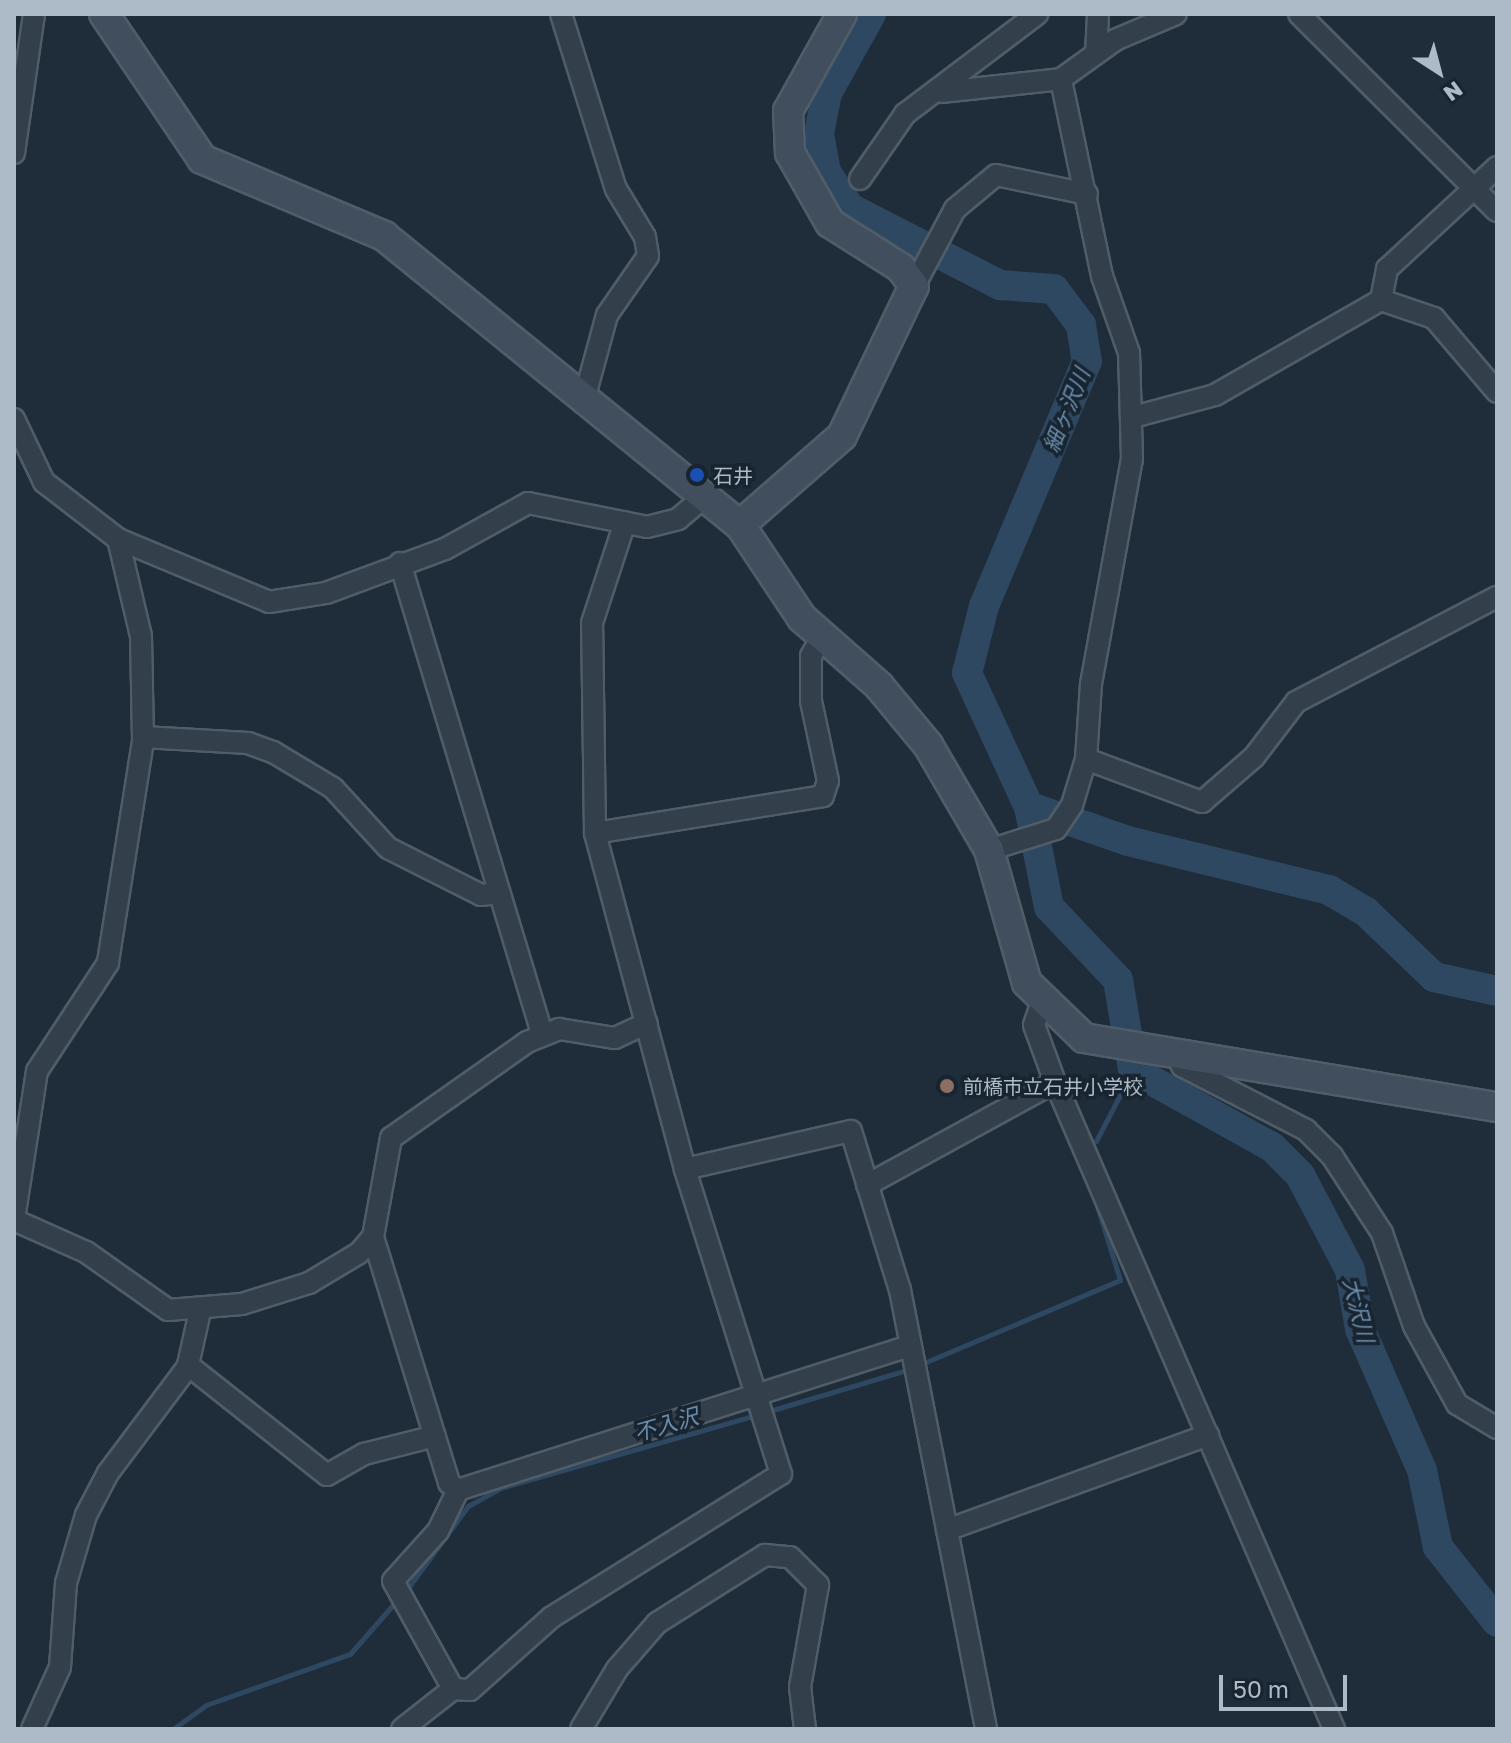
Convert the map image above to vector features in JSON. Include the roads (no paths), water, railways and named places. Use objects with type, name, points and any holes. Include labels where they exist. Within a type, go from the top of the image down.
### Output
[{"type":"street","points":[[14,153],[34,14]]},
{"type":"street","points":[[104,14],[202,159],[384,236],[583,403],[740,525],[821,639],[905,713],[989,850],[1027,983],[1041,1004],[1084,1038],[1111,1046],[1497,1107]]},
{"type":"street","points":[[842,14],[788,111],[790,153],[830,223],[920,277]]},
{"type":"street","points":[[860,179],[905,114],[1037,14]]},
{"type":"street","points":[[1096,53],[1098,14]]},
{"type":"street","points":[[934,93],[1061,79],[1096,53],[1176,14]]},
{"type":"street","points":[[1299,14],[1470,192],[1497,211]]},
{"type":"street","points":[[570,17],[585,102],[648,256],[607,315],[583,403]]},
{"type":"street","points":[[989,850],[1029,840],[1056,829],[1072,805],[1086,759],[1133,417],[1129,353],[1102,276],[1061,79]]},
{"type":"street","points":[[1381,300],[1387,269],[1497,167]]},
{"type":"street","points":[[740,525],[842,436],[955,209],[996,175],[1087,194]]},
{"type":"street","points":[[1133,417],[1215,395],[1381,300],[1434,318],[1497,392]]},
{"type":"street","points":[[14,419],[44,482],[118,539],[269,602],[326,593],[491,529],[528,503],[647,527],[678,519],[705,496]]},
{"type":"street","points":[[402,1729],[453,1689],[470,1690],[552,1617],[781,1474],[685,1169],[595,833],[592,623],[625,522]]},
{"type":"street","points":[[118,539],[141,636],[143,737],[108,963],[37,1071],[14,1219],[86,1252],[157,1305],[200,1311],[309,1283],[373,1237]]},
{"type":"street","points":[[400,563],[542,1032]]},
{"type":"street","points":[[1086,759],[1202,802],[1254,757],[1296,702],[1497,597]]},
{"type":"street","points":[[595,833],[823,796],[828,781],[811,701],[811,656],[821,639]]},
{"type":"street","points":[[143,737],[248,743],[273,752],[333,788],[388,848],[481,895],[499,893]]},
{"type":"street","points":[[1041,1004],[1034,1025],[1055,1082],[1334,1729]]},
{"type":"street","points":[[458,1490],[449,1483],[373,1237],[391,1138],[542,1032],[573,1028],[615,1038],[647,1023]]},
{"type":"street","points":[[1165,1053],[1182,1066],[1297,1124],[1332,1156],[1382,1233],[1414,1326],[1457,1404],[1497,1428]]},
{"type":"street","points":[[867,1185],[1055,1082]]},
{"type":"street","points":[[685,1169],[851,1131],[900,1290],[986,1729]]},
{"type":"street","points":[[32,1729],[60,1667],[66,1583],[86,1515],[108,1473],[189,1365],[200,1311]]},
{"type":"street","points":[[453,1689],[393,1581],[438,1531],[458,1490],[756,1393],[912,1360]]},
{"type":"street","points":[[189,1365],[327,1475],[364,1454],[435,1436]]},
{"type":"street","points":[[947,1530],[1208,1435]]},
{"type":"street","points":[[581,1729],[617,1669],[657,1623],[765,1555],[790,1557],[818,1585],[800,1687],[805,1729]]},
{"type":"waterway","name":"細ヶ沢川","points":[[871,14],[827,93],[819,133],[826,172],[850,208],[1000,285],[1054,289],[1081,325],[1087,361],[984,606],[967,673],[1029,807],[1049,907],[1118,980],[1133,1070],[1272,1147],[1300,1175],[1350,1270],[1360,1329],[1422,1470],[1438,1547],[1497,1622]]},
{"type":"waterway","name":"細ヶ沢川","points":[[1036,809],[1128,841],[1329,890],[1366,912],[1434,977],[1497,991]]},
{"type":"waterway","name":"不入沢","points":[[1096,1141],[1133,1070]]},
{"type":"waterway","name":"不入沢","points":[[919,1365],[1120,1280],[1085,1167]]},
{"type":"waterway","name":"不入沢","points":[[766,1412],[910,1369]]},
{"type":"waterway","name":"不入沢","points":[[405,1592],[468,1506],[500,1488],[757,1415]]},
{"type":"waterway","name":"不入沢","points":[[173,1729],[206,1705],[350,1654],[398,1599]]},
{"type":"place","name":"石井","points":[[697,475]]},
{"type":"place","name":"前橋市立石井小学校","points":[[947,1086]]},
{"type":"water label","name":"大沢川","points":[[1359,1310]]}]
